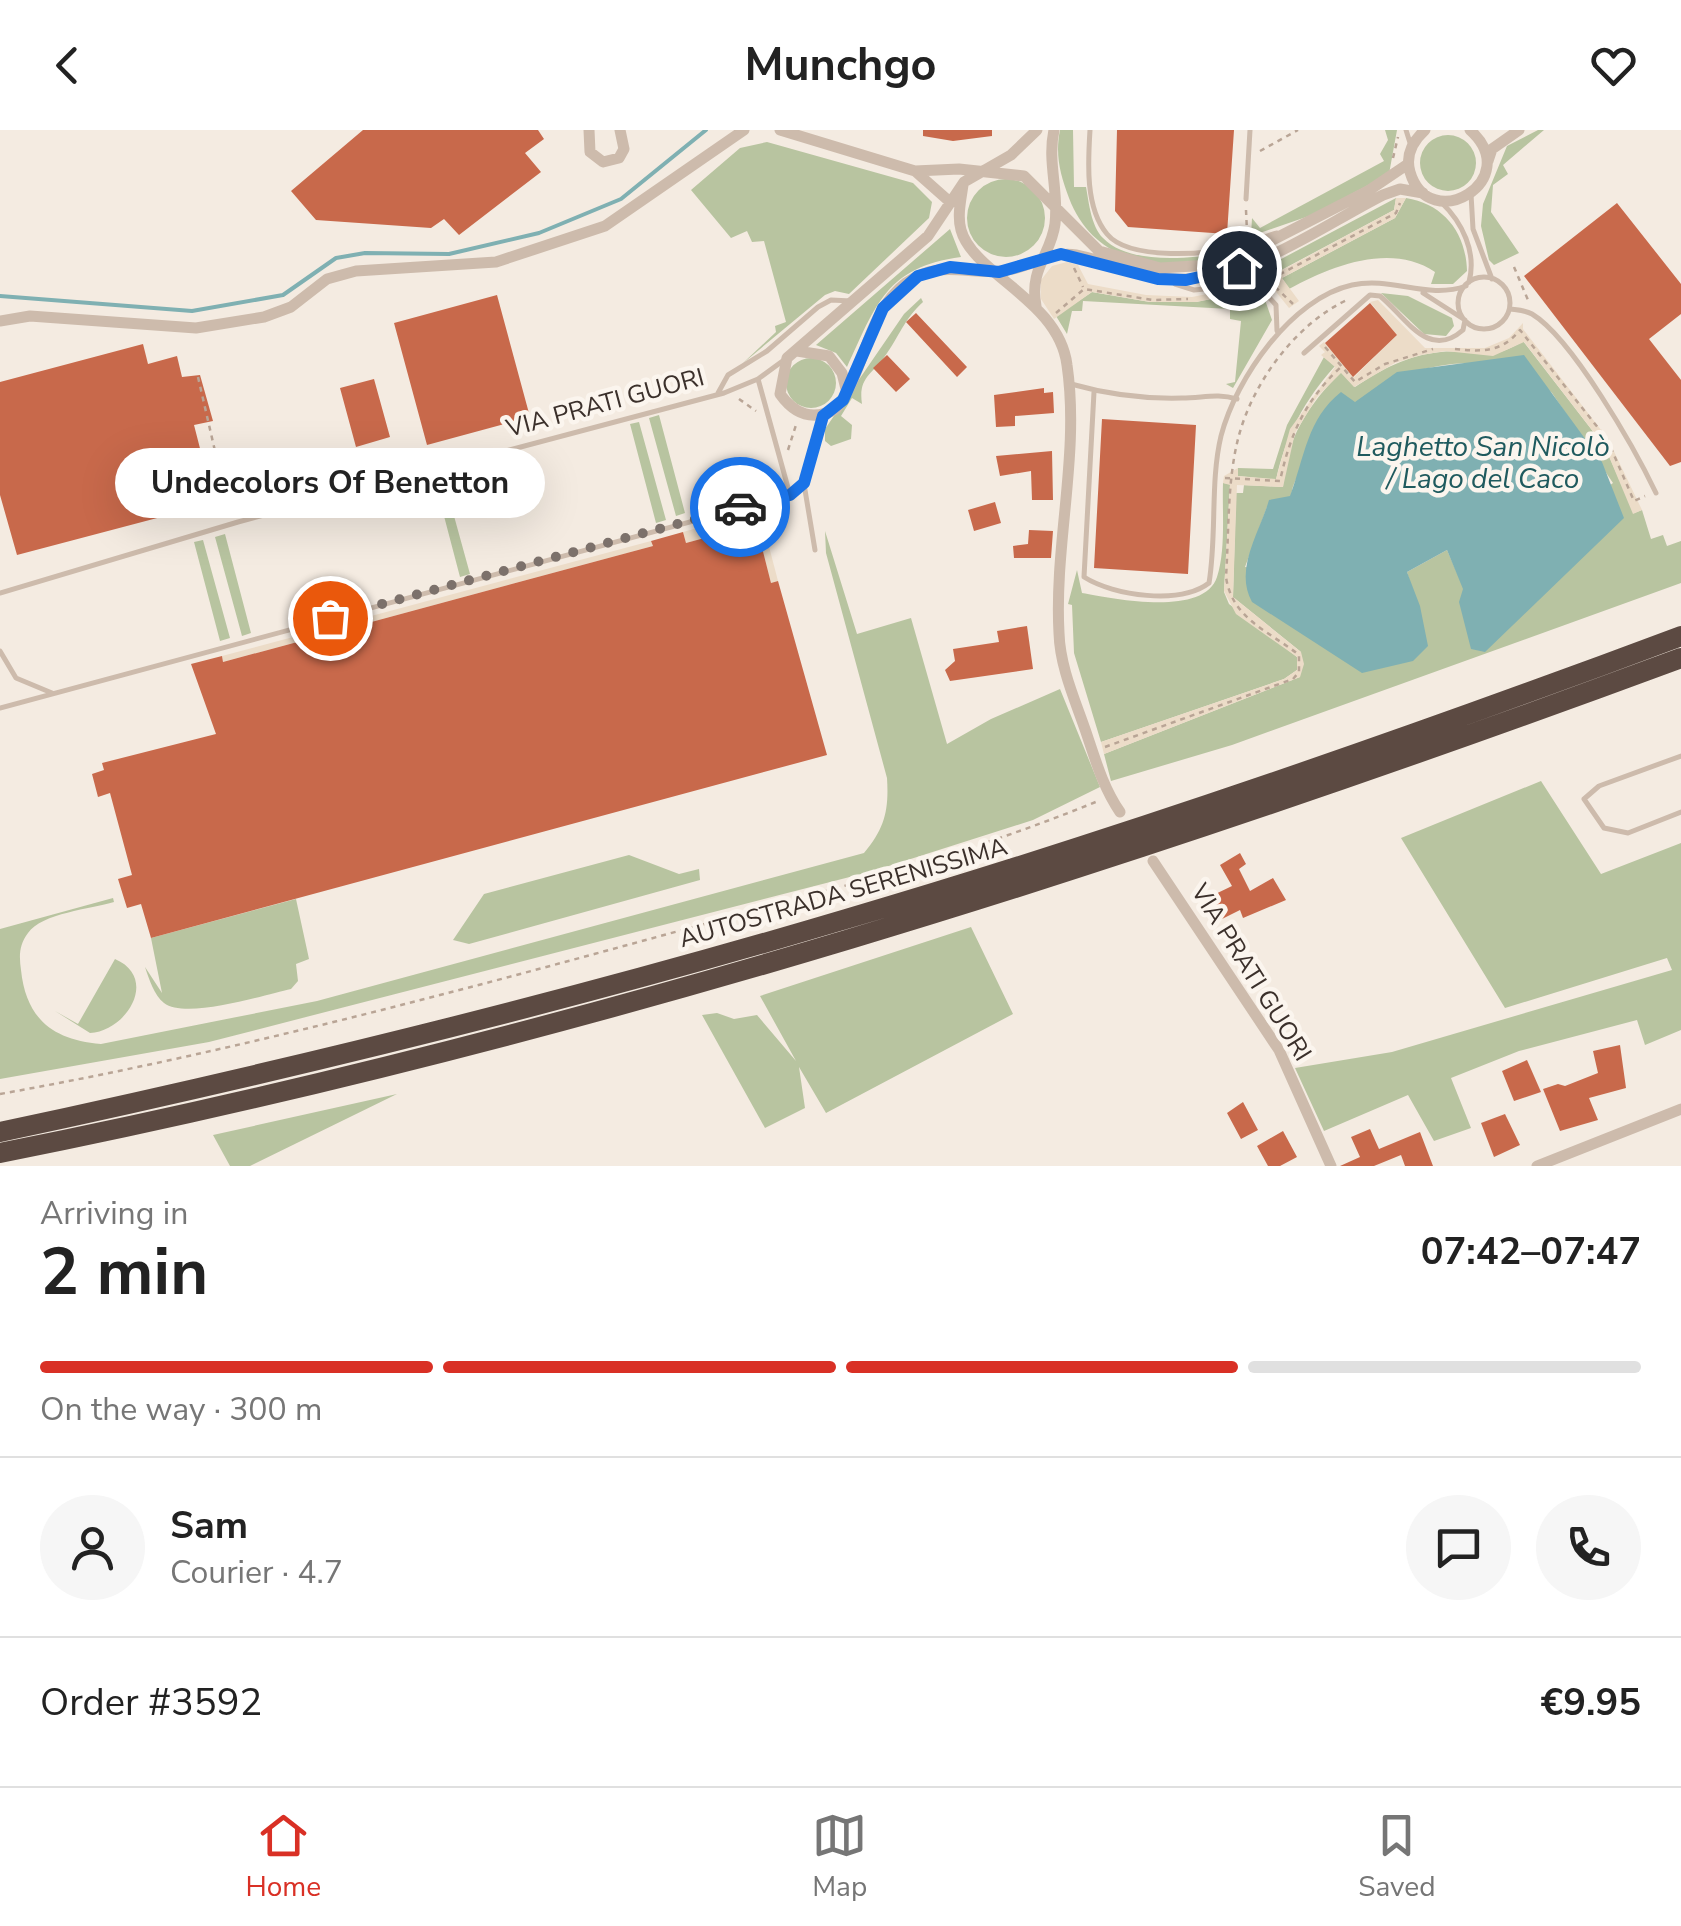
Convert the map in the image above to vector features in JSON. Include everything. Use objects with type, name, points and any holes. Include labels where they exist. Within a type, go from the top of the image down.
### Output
[{"type":"highway","name":"AUTOSTRADA SERENISSIMA","points":[[0,1132],[414,1038],[865,914],[1290,777],[1681,636]]},
{"type":"highway","name":"AUTOSTRADA SERENISSIMA","points":[[0,1154],[418,1058],[856,939],[1170,840],[1681,658]]},
{"type":"street","points":[[590,130],[590,152],[603,162],[619,158],[624,149],[620,130]]},
{"type":"street","points":[[0,322],[30,316],[196,328],[264,317],[291,307],[327,279],[356,271],[496,262],[605,226],[674,182],[744,130]]},
{"type":"street","name":"VIA PRATI GUORI","points":[[780,130],[916,172],[980,170]]},
{"type":"street","name":"VIA PRATI GUORI","points":[[791,355],[940,224],[964,182],[1012,155],[1037,130]]},
{"type":"street","points":[[1041,307],[1038,261],[1054,234],[1056,210],[1049,152],[1054,130]]},
{"type":"street","points":[[1423,193],[1408,164],[1411,147],[1425,130]]},
{"type":"street","points":[[1470,130],[1485,148],[1488,162]]},
{"type":"street","points":[[846,389],[842,373],[828,356],[791,355],[780,394],[789,408],[804,415],[823,416],[836,409],[846,389],[883,308],[907,282],[950,267],[999,272],[1073,254],[1158,279],[1186,280],[1239,268],[1400,189],[1439,200],[1472,194],[1480,185],[1492,149],[1518,130]]},
{"type":"street","points":[[980,170],[1024,176],[1048,194],[1056,210],[1099,250],[1160,268],[1211,265],[1294,229],[1368,191],[1408,164]]},
{"type":"street","name":"VIA PRATI GUORI","points":[[916,172],[950,202]]},
{"type":"street","points":[[964,182],[960,230],[971,249],[1041,307],[1064,350],[1068,383],[1058,632],[1063,664],[1109,796],[1120,812]]},
{"type":"street","name":"VIA PRATI GUORI","points":[[1154,861],[1279,1050],[1331,1166]]},
{"type":"street","points":[[1537,1166],[1558,1162],[1681,1109]]},
{"type":"lane","points":[[1090,130],[1088,158],[1098,219],[1108,237],[1118,242],[1172,254],[1214,252],[1294,229]]},
{"type":"lane","points":[[1246,199],[1250,130]]},
{"type":"lane","points":[[1403,132],[1411,147]]},
{"type":"lane","points":[[1472,194],[1473,229],[1492,279],[1506,289],[1510,309]]},
{"type":"lane","points":[[1304,354],[1370,296],[1380,296],[1429,340],[1456,337],[1464,330],[1459,299],[1471,262],[1462,224],[1439,200]]},
{"type":"lane","points":[[1158,279],[1194,290],[1257,284],[1276,305],[1277,332]]},
{"type":"lane","points":[[1094,392],[1084,577],[1114,590],[1196,592],[1209,582],[1221,437],[1277,332],[1299,310],[1328,292],[1356,284],[1398,285],[1443,293],[1492,279]]},
{"type":"lane","points":[[1420,291],[1478,328],[1494,327],[1510,309]]},
{"type":"lane","points":[[721,394],[728,375],[767,351],[818,307],[831,300],[854,302]]},
{"type":"lane","points":[[1510,309],[1529,312],[1546,326],[1601,398],[1656,493]]},
{"type":"lane","name":"VIA PRATI GUORI","points":[[0,592],[238,522],[721,394],[758,379],[791,355]]},
{"type":"lane","points":[[758,379],[790,495]]},
{"type":"lane","points":[[1068,383],[1094,392],[1185,398],[1218,394],[1238,399]]},
{"type":"lane","points":[[815,550],[804,483],[823,416]]},
{"type":"lane","points":[[0,708],[790,495],[804,483]]},
{"type":"lane","points":[[0,651],[16,678],[52,692]]},
{"type":"lane","points":[[1681,756],[1599,786],[1584,799],[1604,828],[1628,833],[1681,812]]},
{"type":"path","points":[[1249,154],[1298,130]]},
{"type":"path","points":[[1392,169],[1403,132]]},
{"type":"path","points":[[1257,284],[1386,219],[1396,213],[1401,198]]},
{"type":"path","points":[[1068,264],[1084,288],[1153,300],[1202,297]]},
{"type":"path","points":[[1271,279],[1355,382],[1385,364],[1420,351],[1492,350],[1510,343],[1529,312],[1528,295],[1514,267]]},
{"type":"path","points":[[1041,307],[1052,317],[1084,288]]},
{"type":"path","points":[[1520,330],[1606,439],[1634,500],[1656,493]]},
{"type":"path","points":[[1218,478],[1280,480],[1302,413],[1340,367]]},
{"type":"path","points":[[198,378],[229,512]]},
{"type":"path","points":[[721,394],[726,401],[747,401],[758,416]]},
{"type":"path","points":[[286,452],[294,450],[296,455]]},
{"type":"path","points":[[1093,751],[1293,679],[1299,672],[1299,655],[1237,611],[1229,597],[1226,577],[1233,478]]},
{"type":"path","points":[[0,1094],[103,1075],[550,966],[920,865],[1012,836],[1109,796]]},
{"type":"green space","points":[[1060,130],[1073,130],[1074,187],[1086,187],[1096,227],[1116,247],[1131,254],[1168,258],[1239,251],[1164,263],[1118,253],[1098,240],[1069,198],[1058,156]]},
{"type":"green space","points":[[1385,130],[1397,130],[1389,174],[1312,215],[1251,236],[1252,218],[1260,228],[1384,161],[1380,154],[1388,140]]},
{"type":"green space","points":[[1544,130],[1503,165],[1508,174],[1493,185],[1491,212],[1519,253],[1494,265],[1489,260],[1481,226],[1483,204],[1507,146]]},
{"type":"green space","points":[[1448,135],[1468,143],[1476,163],[1468,183],[1448,191],[1428,183],[1420,163],[1428,143]]},
{"type":"green space","points":[[767,142],[913,183],[932,202],[929,218],[849,294],[835,291],[825,295],[742,364],[776,332],[775,326],[786,322],[764,241],[752,242],[747,231],[731,238],[691,190],[740,148]]},
{"type":"green space","points":[[1006,179],[1021,182],[1033,191],[1042,203],[1042,233],[1033,245],[1021,254],[1006,257],[991,254],[979,245],[970,233],[967,218],[970,203],[979,191],[991,182]]},
{"type":"green space","points":[[1396,198],[1394,210],[1272,275],[1268,266]]},
{"type":"green space","points":[[1406,198],[1442,214],[1457,233],[1467,271],[1453,284],[1431,284],[1435,272],[1418,263],[1381,258],[1323,272],[1289,289],[1282,278],[1395,218]]},
{"type":"green space","points":[[950,229],[961,257],[916,270],[887,292],[847,367],[836,353],[816,345]]},
{"type":"green space","points":[[1252,291],[1264,297],[1272,320],[1233,388],[1226,384],[1235,382],[1241,321],[1230,319],[1230,309],[1083,301],[1082,311],[1072,311],[1067,334],[1056,316],[1092,292],[1150,302],[1196,302]]},
{"type":"green space","points":[[1381,293],[1408,296],[1452,318],[1454,326],[1446,336],[1424,334]]},
{"type":"green space","points":[[921,298],[923,302],[864,382],[862,404],[852,398],[841,416],[852,425],[851,439],[831,446],[825,441],[825,429],[904,314]]},
{"type":"green space","points":[[1523,341],[1605,447],[1634,513],[1642,510],[1651,539],[1663,535],[1667,546],[1681,541],[1681,583],[1232,745],[1111,781],[1104,754],[1300,677],[1301,652],[1233,597],[1236,493],[1243,493],[1244,485],[1283,487],[1294,438],[1329,384],[1341,372],[1355,387],[1417,356],[1492,353]],"holes":[[[1514,358],[1552,393],[1613,483],[1464,589],[1447,550],[1407,572],[1411,586],[1245,567],[1267,507],[1293,503],[1294,484],[1305,466],[1343,419],[1387,383],[1452,364]]]},
{"type":"green space","points":[[1324,357],[1335,366],[1298,419],[1276,480],[1238,476],[1238,468],[1273,469],[1287,425]]},
{"type":"green space","points":[[811,358],[829,365],[836,383],[829,401],[811,408],[793,401],[786,383],[793,365]]},
{"type":"green space","points":[[659,415],[685,513],[676,516],[649,418]]},
{"type":"green space","points":[[639,422],[666,520],[656,523],[630,424]]},
{"type":"green space","points":[[443,476],[470,574],[460,577],[434,478]]},
{"type":"green space","points":[[1223,483],[1230,484],[1224,592],[1229,604],[1297,657],[1297,670],[1284,679],[1101,742],[1074,653],[1072,605],[1068,604],[1077,570],[1082,593],[1115,599],[1177,601],[1209,589],[1217,577],[1222,555]]},
{"type":"green space","points":[[825,531],[857,634],[911,618],[947,744],[991,719],[1060,689],[1100,787],[1033,820],[873,871],[209,1042],[0,1079],[0,929],[113,898],[114,902],[35,926],[20,951],[24,987],[36,1013],[55,1031],[84,1042],[101,1044],[317,1001],[864,853],[884,818],[887,778],[826,553]]},
{"type":"green space","points":[[225,534],[251,633],[242,636],[215,537]]},
{"type":"green space","points":[[203,540],[230,638],[220,641],[194,542]]},
{"type":"green space","points":[[1541,781],[1601,874],[1681,843],[1681,1030],[1645,1045],[1637,1020],[1519,1051],[1451,1078],[1471,1128],[1434,1141],[1408,1095],[1324,1131],[1295,1068],[1392,1052],[1672,970],[1667,958],[1505,1008],[1401,838]]},
{"type":"green space","points":[[629,855],[679,874],[699,869],[700,880],[469,944],[453,940],[484,894]]},
{"type":"green space","points":[[296,899],[309,959],[296,964],[298,981],[291,989],[226,1005],[189,1009],[175,1008],[157,996],[145,967],[162,993],[151,938]]},
{"type":"green space","points":[[971,927],[1013,1014],[826,1113],[799,1067],[805,1108],[765,1128],[702,1015],[717,1013],[734,1019],[757,1015],[796,1061],[760,996]]},
{"type":"green space","points":[[115,959],[135,978],[136,990],[126,1014],[116,1023],[90,1033],[55,1011],[78,1024]]},
{"type":"green space","points":[[397,1094],[250,1166],[230,1166],[213,1135]]},
{"type":"shaded area","points":[[1396,198],[1406,198],[1395,218],[1282,278],[1299,301],[1289,308],[1269,283],[1260,279],[1266,277],[1262,269],[1268,266],[1273,275],[1394,210]]},
{"type":"shaded area","points":[[1067,262],[1078,265],[1088,284],[1146,295],[1192,297],[1243,287],[1252,291],[1196,302],[1150,302],[1092,292],[1054,319],[1041,299],[1041,280],[1052,266]]},
{"type":"shaded area","points":[[1378,300],[1425,348],[1485,348],[1509,338],[1523,323],[1523,329],[1608,439],[1642,510],[1633,514],[1605,447],[1524,342],[1493,356],[1445,351],[1421,355],[1395,363],[1354,387],[1341,373],[1317,397],[1295,433],[1283,487],[1237,485],[1233,597],[1301,652],[1304,664],[1300,677],[1104,754],[1101,742],[1284,679],[1297,670],[1297,657],[1236,614],[1224,591],[1230,485],[1223,483],[1224,476],[1238,468],[1238,476],[1276,479],[1290,429],[1335,367],[1321,355],[1325,352],[1319,346],[1324,342],[1354,377],[1397,335],[1370,302]]},
{"type":"shaded area","points":[[784,504],[785,508],[761,516],[778,581],[771,583],[756,524],[686,543],[683,532]]},
{"type":"shaded area","points":[[651,541],[653,546],[223,662],[222,656]]},
{"type":"water","name":"Laghetto San Nicolò / Lago del Caco","points":[[1524,355],[1602,462],[1624,518],[1485,652],[1471,649],[1459,602],[1463,589],[1447,550],[1407,572],[1420,606],[1428,646],[1413,661],[1362,673],[1252,602],[1247,590],[1247,564],[1269,500],[1290,496],[1314,426],[1341,392],[1355,402],[1397,372]]},
{"type":"building","points":[[363,130],[538,130],[544,139],[525,153],[541,172],[459,235],[444,219],[431,228],[316,220],[291,191]]},
{"type":"building","points":[[923,130],[992,130],[992,136],[953,141],[923,136]]},
{"type":"building","points":[[1117,130],[1234,130],[1227,234],[1128,227],[1115,211]]},
{"type":"building","points":[[1617,203],[1681,284],[1681,314],[1649,339],[1681,380],[1681,462],[1670,466],[1524,276]]},
{"type":"building","points":[[497,295],[530,417],[427,445],[394,323]]},
{"type":"building","points":[[1370,303],[1397,335],[1353,377],[1325,343]]},
{"type":"building","points":[[916,313],[967,367],[957,377],[906,322]]},
{"type":"building","points":[[143,344],[148,364],[177,356],[182,377],[200,375],[213,421],[194,425],[214,503],[17,555],[0,495],[0,382]]},
{"type":"building","points":[[887,355],[910,379],[896,392],[873,368]]},
{"type":"building","points":[[374,379],[390,437],[356,447],[340,388]]},
{"type":"building","points":[[1044,388],[1044,393],[1053,392],[1054,413],[1015,416],[1015,426],[996,427],[994,395]]},
{"type":"building","points":[[1102,419],[1196,425],[1188,574],[1094,568]]},
{"type":"building","points":[[1052,451],[1053,500],[1032,500],[1031,471],[1000,476],[996,456]]},
{"type":"building","points":[[995,502],[1001,523],[974,531],[968,510]]},
{"type":"building","points":[[756,524],[771,583],[778,581],[827,755],[151,938],[141,904],[127,908],[118,879],[132,875],[110,793],[98,797],[92,774],[104,770],[102,763],[216,734],[191,664],[222,656],[223,662],[653,546],[651,541],[683,532],[686,543]]},
{"type":"building","points":[[1029,530],[1053,531],[1051,558],[1014,558],[1013,546],[1028,544]]},
{"type":"building","points":[[1027,626],[1033,669],[950,681],[945,670],[955,661],[953,649],[999,642],[997,631]]},
{"type":"building","points":[[1240,853],[1246,864],[1239,869],[1250,891],[1273,878],[1286,900],[1243,918],[1240,910],[1216,922],[1205,899],[1232,886],[1220,865]]},
{"type":"building","points":[[1620,1045],[1626,1088],[1589,1098],[1598,1120],[1560,1131],[1543,1089],[1565,1086],[1598,1073],[1593,1051]]},
{"type":"building","points":[[1527,1060],[1541,1092],[1514,1101],[1502,1071]]},
{"type":"building","points":[[1243,1102],[1258,1130],[1241,1139],[1227,1113]]},
{"type":"building","points":[[1505,1114],[1520,1145],[1494,1157],[1481,1123]]},
{"type":"building","points":[[1370,1129],[1379,1149],[1420,1132],[1433,1166],[1405,1166],[1401,1155],[1374,1166],[1340,1166],[1360,1157],[1351,1137]]},
{"type":"building","points":[[1283,1131],[1297,1157],[1280,1166],[1268,1166],[1257,1146]]},
{"type":"waterway","points":[[0,296],[192,311],[283,295],[336,258],[365,253],[449,254],[539,233],[621,199],[706,130]]},
{"type":"way so far","points":[[330,618],[740,507]]},
{"type":"place","name":"Undecolors Of Benetton","points":[[330,618]]},
{"type":"route","points":[[740,507],[790,495],[804,483],[823,416],[843,400],[883,308],[898,290],[918,276],[962,266],[999,272],[1061,254],[1158,279],[1186,280],[1239,268]]}]
